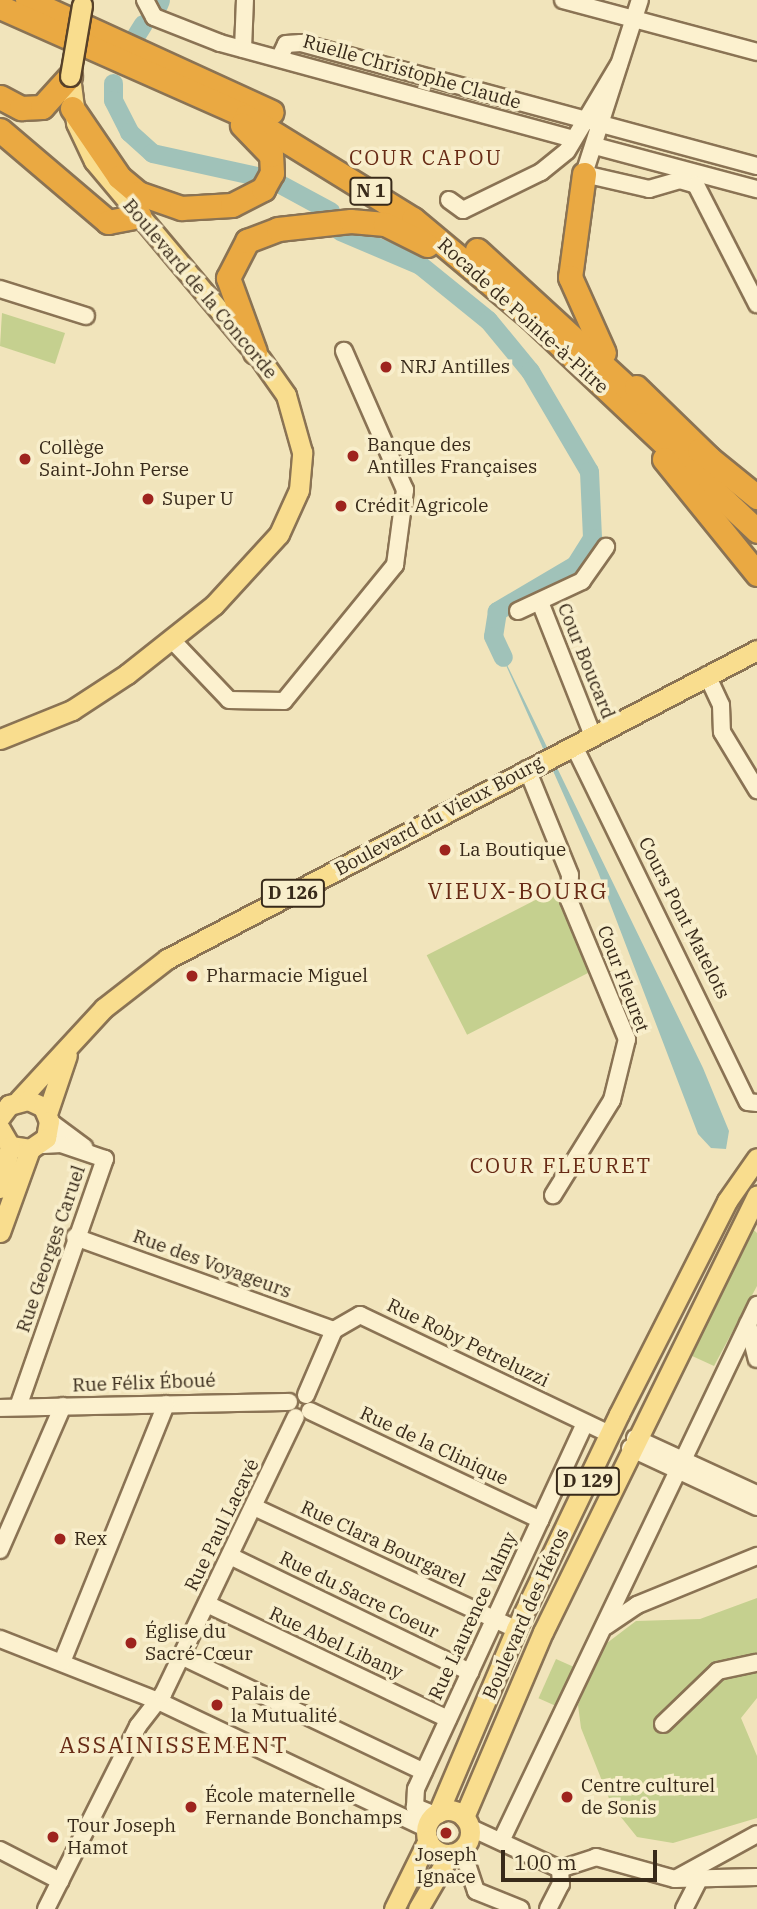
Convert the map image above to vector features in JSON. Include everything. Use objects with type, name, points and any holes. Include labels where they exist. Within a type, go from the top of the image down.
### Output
[{"type":"highway","name":"Rocade de Pointe-à-Pitre","points":[[0,7],[35,7],[225,87],[373,175],[501,270],[757,512]]},
{"type":"highway","points":[[0,14],[35,7]]},
{"type":"highway","name":"Rocade de Pointe-à-Pitre","points":[[35,7],[306,149],[413,219],[539,327],[757,531]]},
{"type":"highway","points":[[0,97],[21,107],[42,107],[70,76]]},
{"type":"highway","points":[[72,108],[119,177],[159,204],[216,207],[258,194],[273,163],[262,139],[181,85]]},
{"type":"highway","points":[[0,130],[108,222],[139,216]]},
{"type":"highway","points":[[583,174],[569,277],[602,351],[647,406],[757,497]]},
{"type":"highway","points":[[258,355],[228,278],[238,250],[278,229],[351,221],[406,233],[539,327]]},
{"type":"highway","points":[[602,351],[709,458]]},
{"type":"highway","points":[[614,396],[757,574]]},
{"type":"main road","name":"Boulevard de la Concorde","points":[[0,739],[72,710],[172,639],[257,564],[299,490],[299,431],[286,395],[258,355],[94,161],[72,108],[70,76],[83,3]]},
{"type":"main road","name":"Boulevard du Vieux Bourg","points":[[7,1106],[69,1051],[104,1008],[167,959],[757,650]]},
{"type":"main road","name":"Boulevard du Vieux Bourg","points":[[14,1141],[48,1118],[69,1051]]},
{"type":"main road","points":[[7,1106],[36,1102],[48,1118]]},
{"type":"main road","points":[[0,1188],[14,1141]]},
{"type":"main road","points":[[0,1232],[14,1141]]},
{"type":"main road","name":"Boulevard des Héros","points":[[432,1824],[516,1629],[610,1434],[727,1201],[757,1158]]},
{"type":"main road","name":"Boulevard des Héros","points":[[467,1822],[633,1443],[757,1196]]},
{"type":"main road","points":[[432,1824],[467,1822]]},
{"type":"main road","name":"D 129","points":[[418,1909],[456,1852],[467,1822]]},
{"type":"main road","points":[[432,1824],[456,1852]]},
{"type":"main road","name":"D 129","points":[[394,1909],[432,1824]]},
{"type":"street","name":"Ruelle Christophe Claude","points":[[145,0],[166,24],[568,145]]},
{"type":"street","points":[[243,49],[245,0]]},
{"type":"street","points":[[563,0],[757,52]]},
{"type":"street","points":[[583,174],[595,146],[640,0]]},
{"type":"street","points":[[280,57],[286,44],[301,43],[757,166]]},
{"type":"street","points":[[449,200],[463,210],[511,192],[568,145],[580,120],[619,64]]},
{"type":"street","points":[[568,145],[583,174],[649,189],[680,180],[696,185],[757,304]]},
{"type":"street","points":[[595,146],[757,189]]},
{"type":"street","points":[[0,289],[86,316]]},
{"type":"street","points":[[172,639],[229,700],[284,701],[395,565],[405,490],[345,351]]},
{"type":"street","points":[[518,611],[582,581],[606,548]]},
{"type":"street","name":"Cour Boucard","points":[[540,602],[593,736]]},
{"type":"street","points":[[707,675],[721,705],[722,732],[757,790]]},
{"type":"street","name":"Cours Pont Matelots","points":[[567,749],[748,1102],[757,1103]]},
{"type":"street","name":"Cour Fleuret","points":[[533,766],[570,875],[569,900],[626,1039],[612,1100],[553,1195]]},
{"type":"street","name":"Rue Georges Caruel","points":[[48,1118],[92,1153]]},
{"type":"street","name":"Rue Georges Caruel","points":[[14,1141],[92,1153],[106,1159],[75,1237],[18,1407]]},
{"type":"street","name":"Rue des Voyageurs","points":[[75,1237],[334,1330]]},
{"type":"street","points":[[502,1839],[757,1305]]},
{"type":"street","name":"Rue Roby Petreluzzi","points":[[334,1330],[360,1315],[586,1424]]},
{"type":"street","points":[[748,1324],[757,1359]]},
{"type":"street","name":"Rue Paul Lacavé","points":[[46,1909],[138,1726],[158,1701],[207,1604],[334,1330]]},
{"type":"street","points":[[62,1662],[166,1404]]},
{"type":"street","name":"Rue Félix Éboué","points":[[0,1408],[166,1404],[300,1406]]},
{"type":"street","points":[[0,1550],[63,1406]]},
{"type":"street","name":"Rue de la Clinique","points":[[300,1406],[541,1520]]},
{"type":"street","points":[[586,1424],[610,1434]]},
{"type":"street","name":"Rue Laurence Valmy","points":[[432,1824],[414,1803],[424,1772],[586,1424]]},
{"type":"street","points":[[633,1443],[757,1494]]},
{"type":"street","points":[[681,1465],[757,1507]]},
{"type":"street","name":"Rue Clara Bourgarel","points":[[254,1507],[516,1629]]},
{"type":"street","name":"Rue du Sacre Coeur","points":[[230,1556],[470,1672]]},
{"type":"street","points":[[604,1627],[637,1605],[757,1556]]},
{"type":"street","name":"Rue Abel Libany","points":[[207,1604],[448,1719]]},
{"type":"street","points":[[0,1639],[158,1701],[403,1816],[432,1824]]},
{"type":"street","points":[[181,1656],[424,1772]]},
{"type":"street","points":[[663,1724],[718,1671],[757,1663]]},
{"type":"street","points":[[467,1822],[560,1869],[596,1857],[675,1879],[757,1877]]},
{"type":"street","points":[[675,1879],[757,1834]]},
{"type":"street","points":[[0,1850],[60,1881]]},
{"type":"street","points":[[456,1852],[476,1891],[475,1909]]},
{"type":"street","points":[[556,1907],[560,1869]]},
{"type":"street","points":[[684,1909],[699,1880]]},
{"type":"street","points":[[476,1891],[521,1909]]},
{"type":"green space","points":[[2,313],[65,333],[55,364],[0,346]]},
{"type":"green space","points":[[555,890],[595,969],[467,1035],[427,955]]},
{"type":"green space","points":[[746,1223],[757,1233],[757,1286],[714,1366],[679,1350]]},
{"type":"green space","points":[[757,1598],[757,1698],[741,1718],[757,1756],[757,1818],[673,1843],[637,1837],[612,1806],[581,1728],[578,1705],[603,1646],[636,1621],[700,1619]]},
{"type":"green space","points":[[556,1659],[578,1669],[560,1708],[539,1698]]},
{"type":"water","points":[[493,636],[703,1068],[729,1131],[726,1149],[711,1148],[698,1134],[598,872]]},
{"type":"waterway","points":[[158,5],[160,0]]},
{"type":"waterway","points":[[136,35],[143,24]]},
{"type":"waterway","points":[[113,83],[113,100],[129,132],[152,153],[257,176]]},
{"type":"waterway","points":[[280,184],[330,211]]},
{"type":"waterway","points":[[340,231],[420,265],[488,320],[530,371],[589,471],[592,538],[575,565],[497,611],[493,636],[503,657]]},
{"type":"place","name":"NRJ Antilles","points":[[386,367]]},
{"type":"place","name":"Banque des Antilles Françaises","points":[[353,456]]},
{"type":"place","name":"Collège Saint-John Perse","points":[[25,459]]},
{"type":"place","name":"Super U","points":[[148,499]]},
{"type":"place","name":"Crédit Agricole","points":[[341,506]]},
{"type":"place","name":"La Boutique","points":[[445,850]]},
{"type":"place","name":"Pharmacie Miguel","points":[[192,976]]},
{"type":"place","name":"Rex","points":[[60,1539]]},
{"type":"place","name":"Église du Sacré-Cœur","points":[[131,1643]]},
{"type":"place","name":"Palais de la Mutualité","points":[[217,1705]]},
{"type":"place","name":"Centre culturel de Sonis","points":[[567,1797]]},
{"type":"place","name":"École maternelle Fernande Bonchamps","points":[[191,1807]]},
{"type":"place","name":"Joseph Ignace","points":[[446,1833]]},
{"type":"place","name":"Tour Joseph Hamot","points":[[53,1837]]},
{"type":"district","name":"COUR CAPOU","points":[[426,157]]},
{"type":"district","name":"VIEUX-BOURG","points":[[518,890]]},
{"type":"district","name":"COUR FLEURET","points":[[561,1165]]},
{"type":"district","name":"ASSAINISSEMENT","points":[[174,1744]]}]
